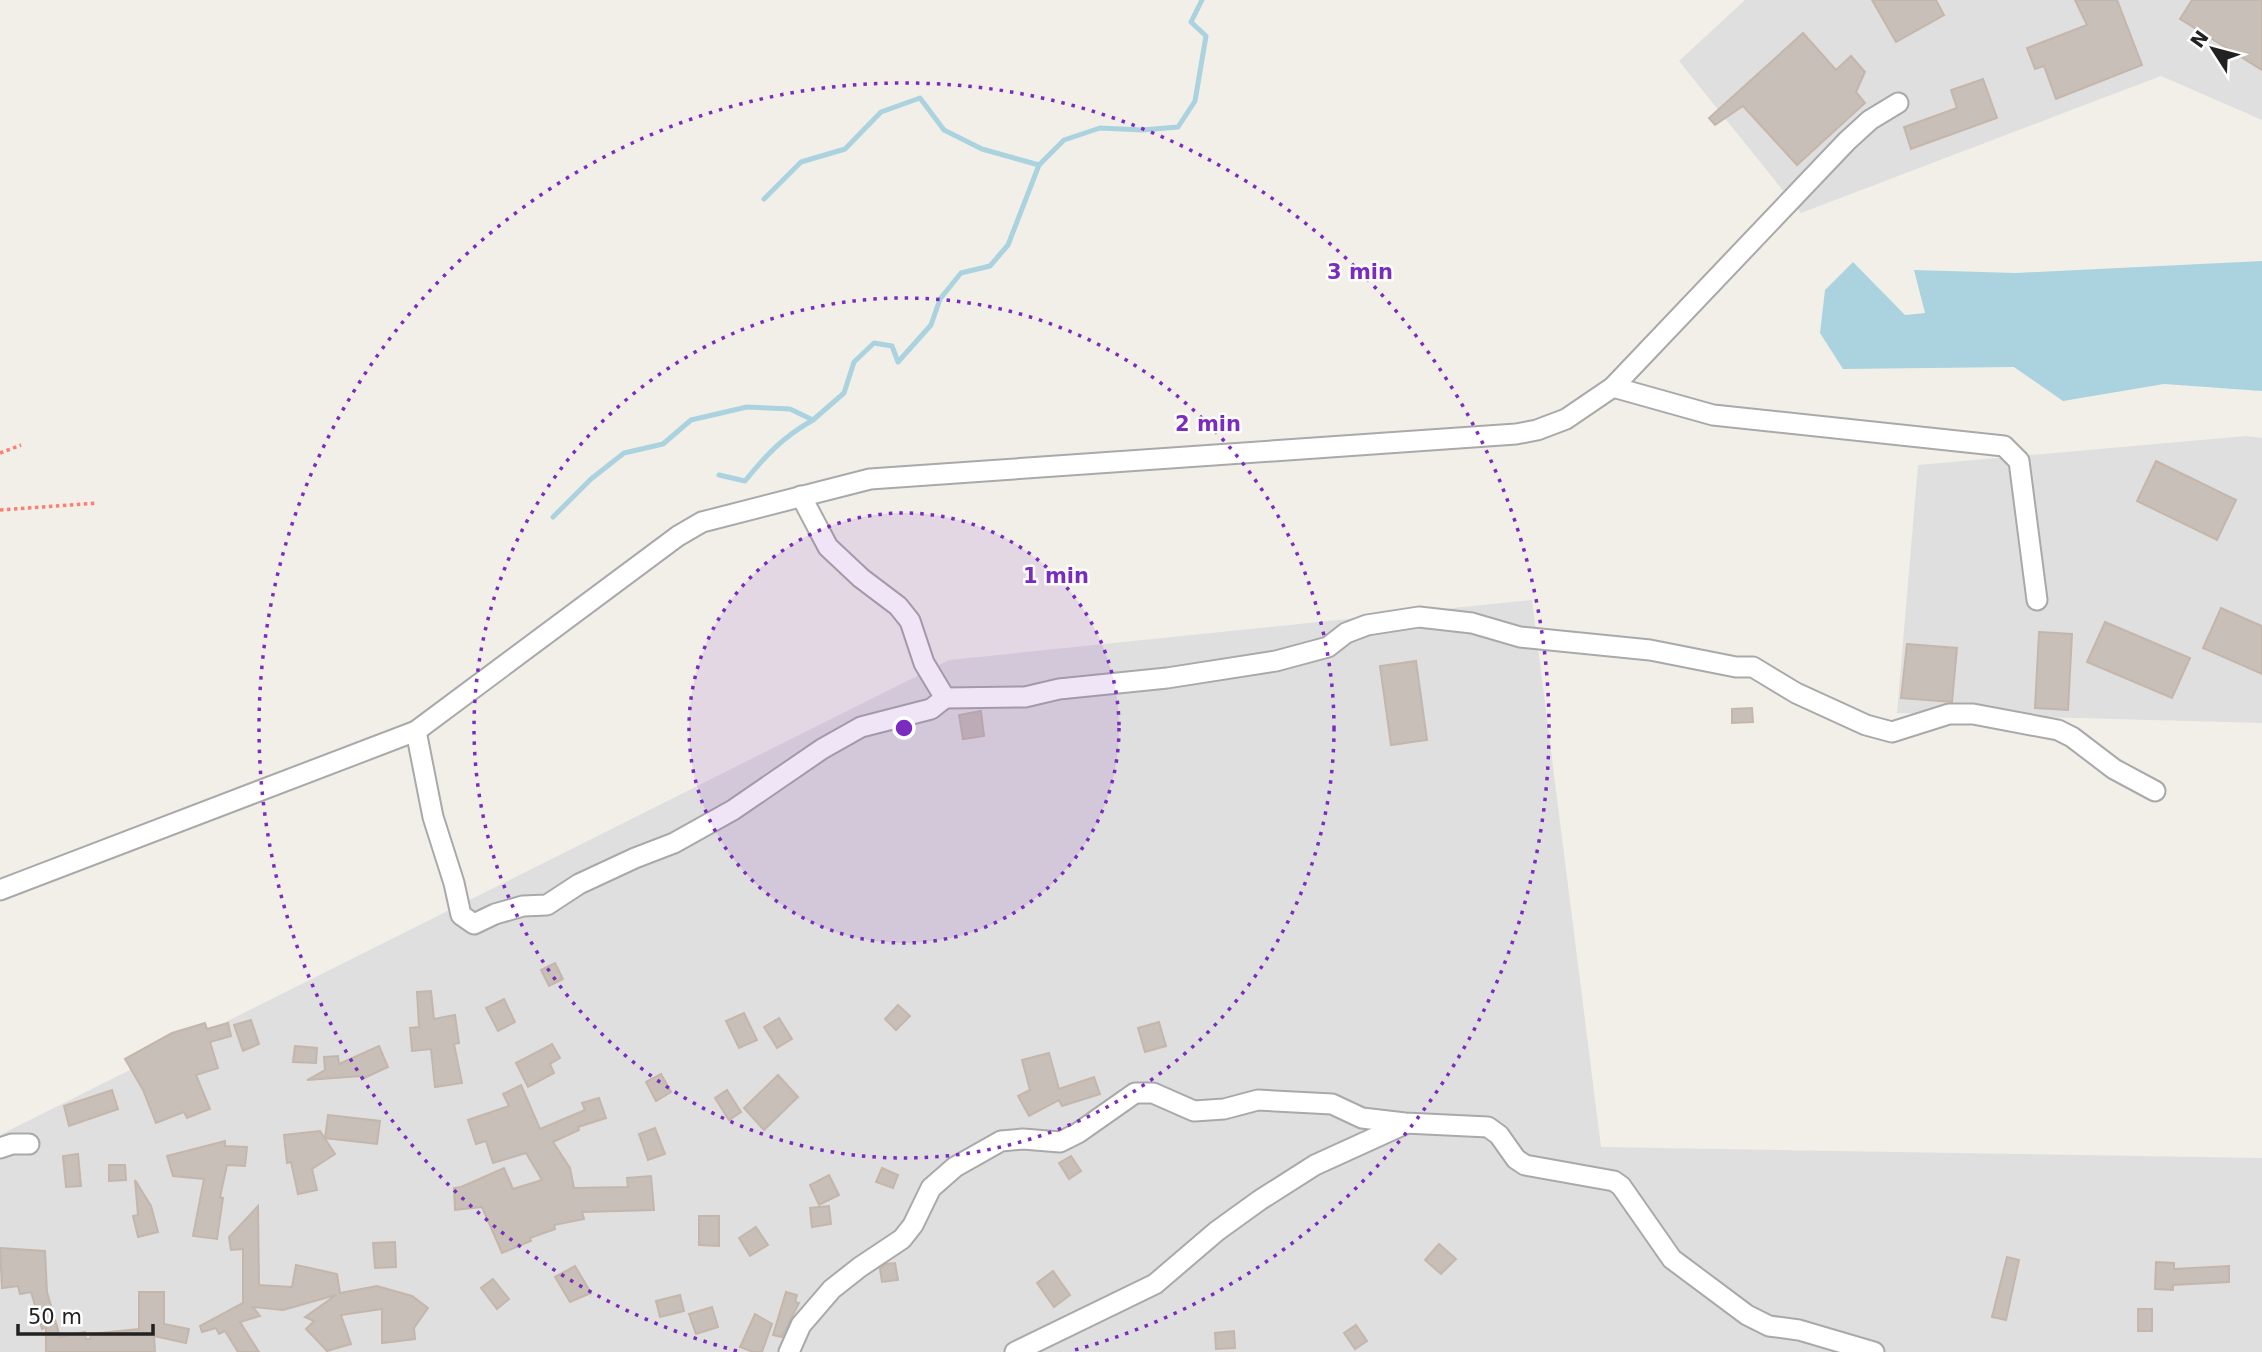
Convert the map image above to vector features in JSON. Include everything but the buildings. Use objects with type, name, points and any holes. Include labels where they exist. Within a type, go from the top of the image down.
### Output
[{"type":"street","points":[[0,890],[416,731],[678,536],[702,522],[870,478],[1516,435],[1566,419],[1613,387],[1847,141],[1870,120],[1898,103]]},
{"type":"street","points":[[1613,387],[1713,415],[2004,446],[2019,461],[2037,600]]},
{"type":"street","points":[[802,496],[828,547],[860,578],[898,606],[910,621],[924,663],[945,698]]},
{"type":"street","points":[[416,731],[433,817],[461,915],[474,924],[495,914],[523,906],[547,905],[579,884],[674,843],[733,810],[822,748],[861,727],[931,709],[945,698],[1025,697],[1059,689],[1167,678],[1276,661],[1328,647],[1346,633],[1367,625],[1419,617],[1472,623],[1520,637],[1650,650],[1736,667],[1754,667],[1796,693],[1866,725],[1892,733],[1950,714],[1973,714],[2058,730],[2072,737],[2114,769],[2155,791]]},
{"type":"street","points":[[789,1352],[801,1325],[832,1289],[902,1239],[913,1225],[931,1188],[955,1167],[1002,1141],[1023,1139],[1060,1142],[1135,1094],[1153,1093],[1194,1111],[1224,1109],[1258,1100],[1332,1104],[1362,1118],[1405,1124],[1488,1127],[1499,1135],[1516,1159],[1525,1165],[1614,1181],[1672,1259],[1747,1315],[1769,1326],[1799,1330],[1874,1352]]},
{"type":"street","points":[[1015,1352],[1155,1284],[1217,1231],[1260,1200],[1315,1166],[1405,1124]]},
{"type":"street","points":[[0,1148],[12,1144],[29,1144]]},
{"type":"path","points":[[0,453],[21,445]]},
{"type":"path","points":[[0,510],[97,503]]},
{"type":"shaded area","points":[[1745,0],[2262,0],[2262,120],[2161,76],[1801,213],[1679,61]]},
{"type":"shaded area","points":[[2246,436],[2262,438],[2262,723],[1897,713],[1918,465]]},
{"type":"shaded area","points":[[1532,600],[1601,1147],[2262,1158],[2262,1352],[0,1352],[0,1135],[949,660]]},
{"type":"water","points":[[2262,261],[2262,391],[2164,384],[2063,401],[2014,367],[1843,369],[1820,333],[1825,290],[1853,262],[1905,315],[1925,313],[1914,270],[2016,273]]},
{"type":"waterway","points":[[553,517],[591,479],[624,453],[663,444],[691,420],[747,407],[790,409],[813,420],[844,393],[854,362],[874,343],[892,346],[898,362],[931,325],[940,299],[961,273],[990,266],[1008,245],[1039,165],[1064,140],[1100,128],[1142,130],[1178,127],[1195,101],[1206,36],[1191,22],[1202,0]]},
{"type":"waterway","points":[[764,199],[801,162],[845,149],[881,112],[920,98],[944,130],[982,149],[1039,165]]},
{"type":"waterway","points":[[719,475],[745,481],[776,447],[813,420]]}]
